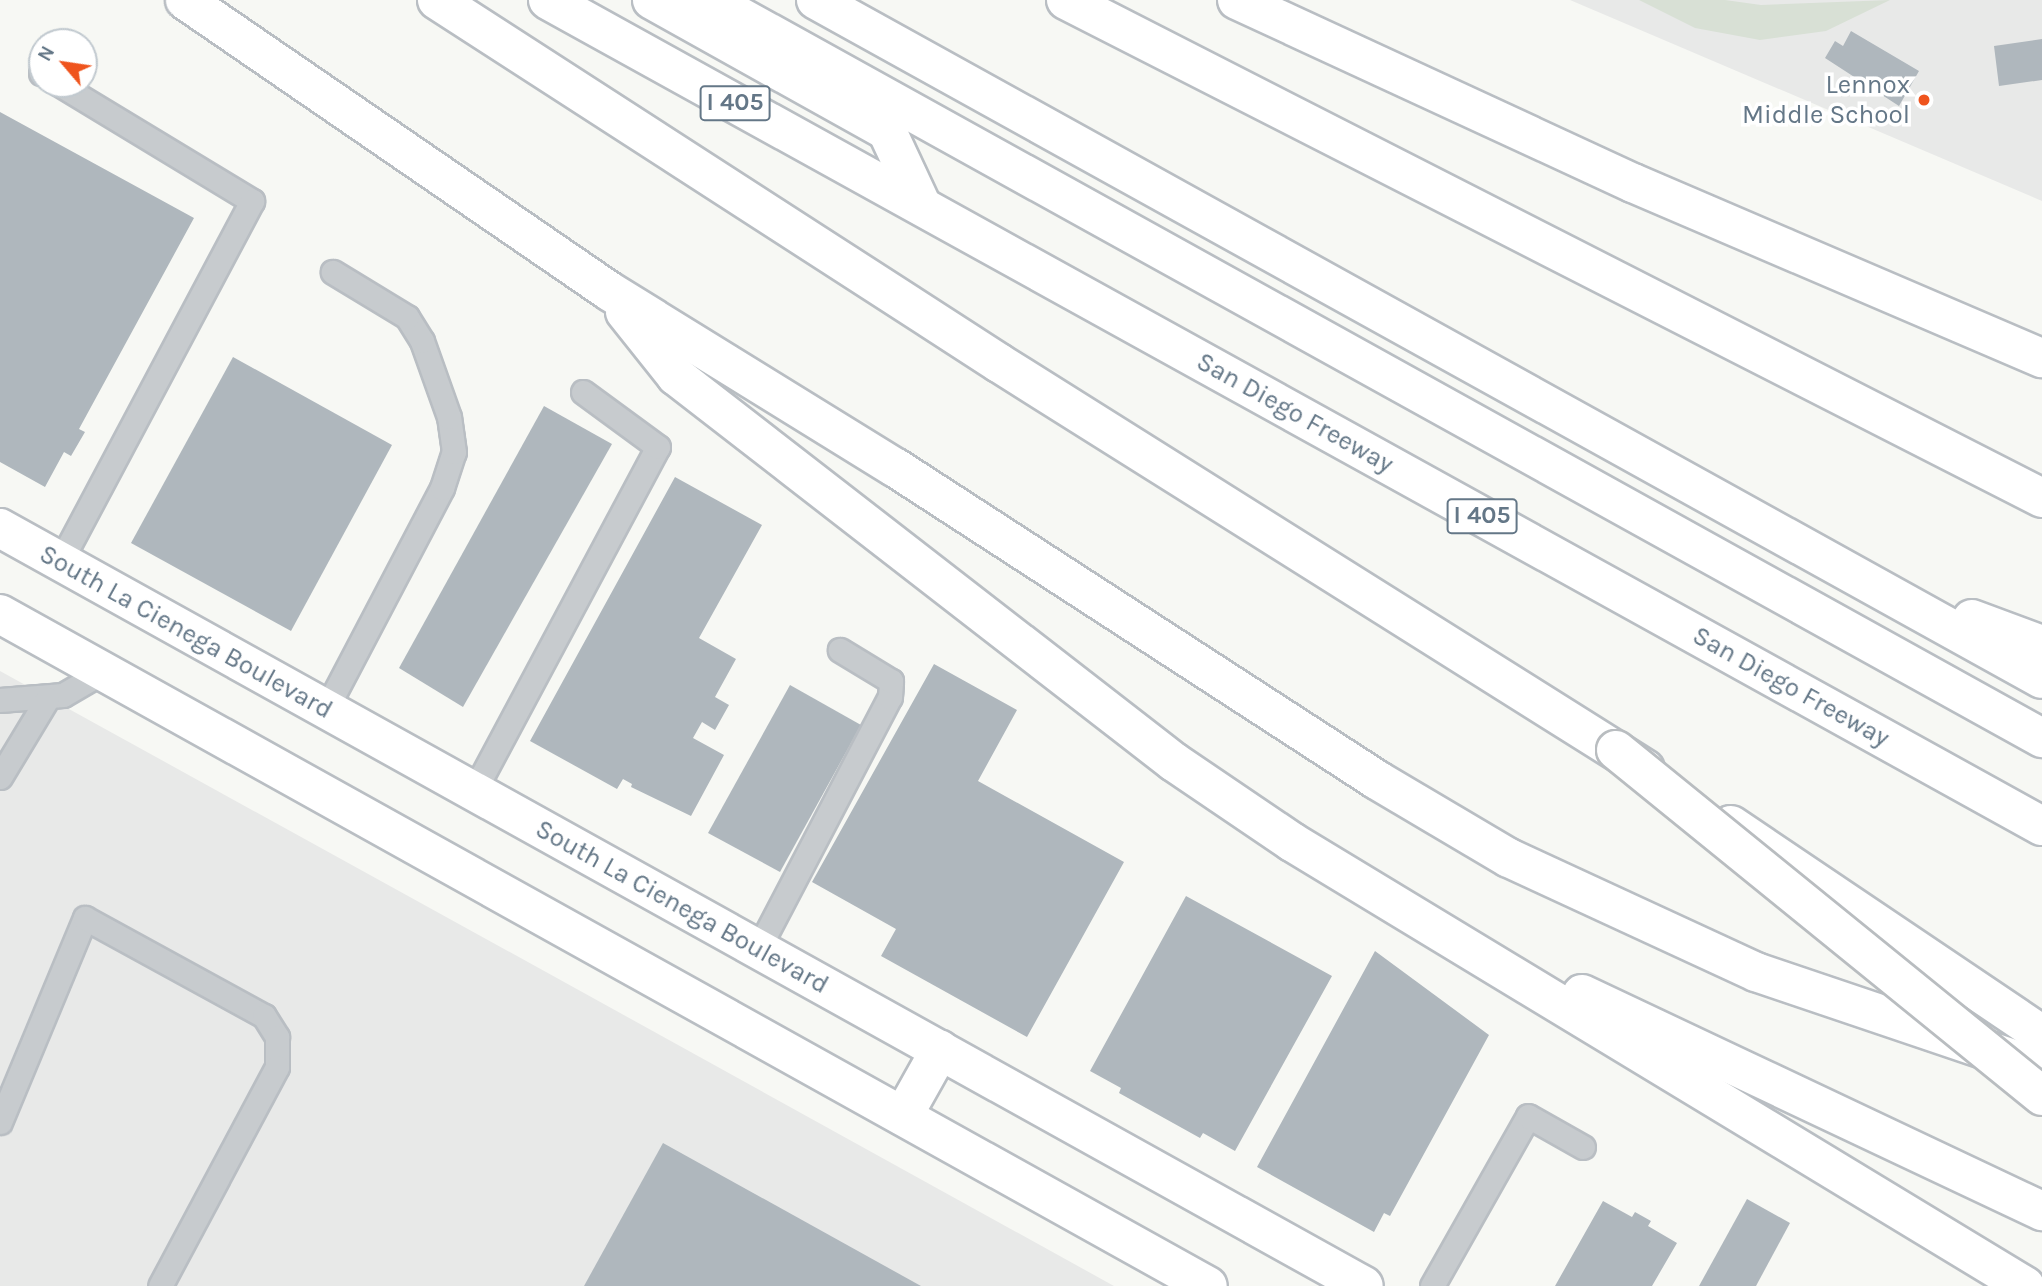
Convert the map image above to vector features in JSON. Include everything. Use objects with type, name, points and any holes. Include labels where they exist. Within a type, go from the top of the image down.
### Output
[{"type":"main road","points":[[185,0],[609,291],[896,468],[1377,780],[1509,858],[1756,972],[2042,1069]]},
{"type":"main road","points":[[436,0],[999,363],[1616,750],[2042,1035]]},
{"type":"main road","name":"San Diego Freeway","points":[[548,0],[2042,826]]},
{"type":"main road","points":[[652,0],[887,131],[922,206]]},
{"type":"main road","points":[[710,0],[2042,738]]},
{"type":"main road","points":[[816,0],[2042,679]]},
{"type":"main road","points":[[1066,0],[2042,498]]},
{"type":"main road","points":[[1237,0],[1633,183],[2042,358]]},
{"type":"main road","points":[[609,291],[676,376],[1174,762],[1292,842],[1422,919],[1947,1243],[2025,1286]]},
{"type":"main road","name":"South La Cienega Boulevard","points":[[0,528],[1364,1286]]},
{"type":"main road","points":[[1859,577],[2042,645]]},
{"type":"main road","points":[[0,614],[1208,1286]]},
{"type":"main road","points":[[1616,750],[2042,1096]]},
{"type":"main road","points":[[1422,919],[2042,1211]]},
{"type":"main road","points":[[903,1116],[940,1049]]},
{"type":"lane","points":[[60,562],[252,201],[83,98]]},
{"type":"lane","points":[[326,709],[442,488],[454,452],[449,417],[422,341],[407,317],[333,272]]},
{"type":"lane","points":[[474,791],[658,447],[583,392]]},
{"type":"lane","points":[[758,949],[890,697],[891,681],[840,650]]},
{"type":"lane","points":[[0,700],[47,699],[71,693],[104,671]]},
{"type":"lane","points":[[0,777],[47,699]]},
{"type":"lane","points":[[0,1122],[85,918],[264,1016],[277,1037],[277,1067],[160,1286]]},
{"type":"lane","points":[[1432,1286],[1528,1116],[1583,1147]]},
{"type":"shaded area","name":"Lennox Middle School","points":[[1570,0],[2042,0],[2042,201]]},
{"type":"shaded area","points":[[1639,0],[1725,0],[1761,5],[1890,0],[1826,31],[1760,40],[1695,28]]},
{"type":"shaded area","points":[[0,671],[546,972],[1114,1286],[0,1286]]},
{"type":"building","points":[[1851,31],[1919,71],[1899,106],[1825,58],[1835,41],[1843,46]]},
{"type":"building","points":[[2042,39],[2042,80],[1999,86],[1994,46]]},
{"type":"building","points":[[0,112],[194,218],[79,429],[85,432],[71,456],[64,452],[45,487],[0,462]]},
{"type":"building","points":[[233,357],[392,445],[291,631],[131,543]]},
{"type":"building","points":[[544,406],[612,444],[463,707],[399,668]]},
{"type":"building","points":[[675,477],[762,525],[699,638],[736,659],[715,697],[729,705],[715,730],[702,722],[693,738],[724,755],[691,816],[631,787],[632,784],[623,779],[617,789],[530,741]]},
{"type":"building","points":[[934,664],[1017,710],[978,781],[1124,862],[1027,1037],[881,956],[896,929],[812,882]]},
{"type":"building","points":[[790,685],[861,725],[780,872],[708,833]]},
{"type":"building","points":[[1186,896],[1332,976],[1235,1151],[1203,1133],[1200,1138],[1119,1093],[1121,1088],[1090,1071]]},
{"type":"building","points":[[1375,951],[1489,1035],[1390,1216],[1384,1213],[1374,1232],[1257,1167]]},
{"type":"building","points":[[663,1143],[921,1286],[584,1286]]},
{"type":"building","points":[[1747,1199],[1790,1223],[1756,1286],[1699,1286]]},
{"type":"building","points":[[1603,1201],[1632,1217],[1635,1212],[1651,1221],[1648,1226],[1677,1243],[1652,1286],[1555,1286]]},
{"type":"place","name":"Lennox Middle School","points":[[1924,100]]}]
